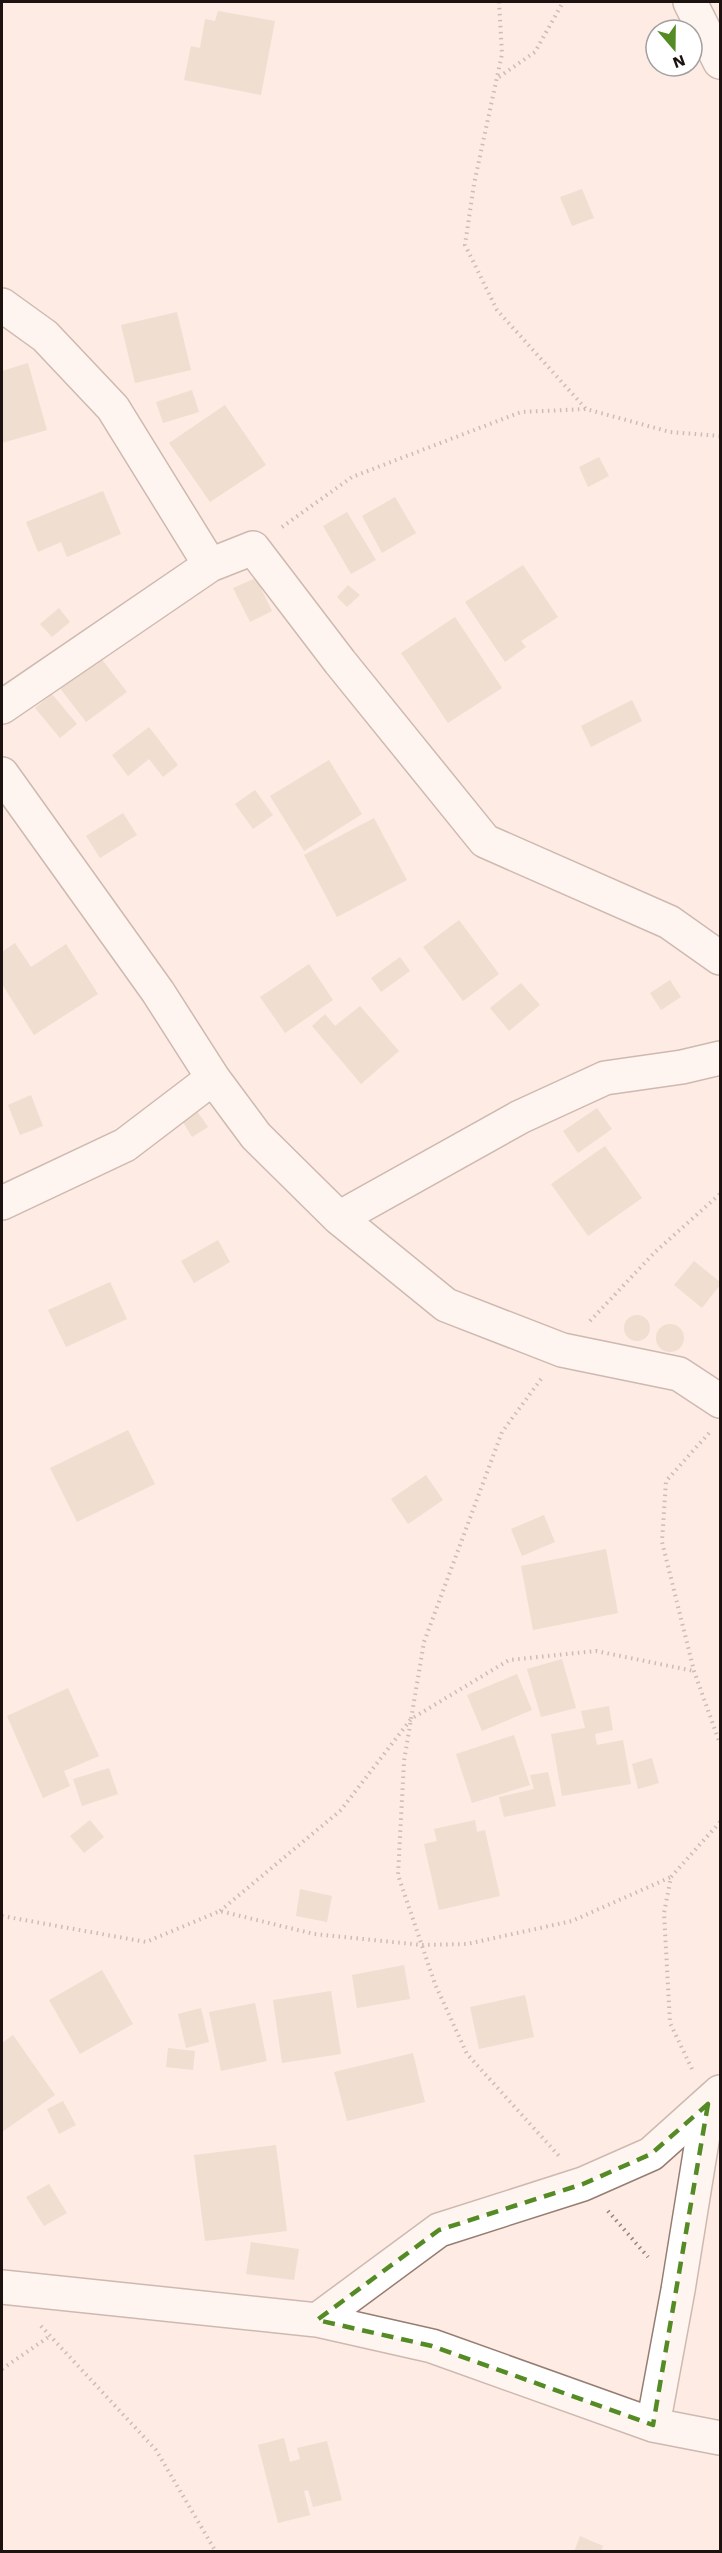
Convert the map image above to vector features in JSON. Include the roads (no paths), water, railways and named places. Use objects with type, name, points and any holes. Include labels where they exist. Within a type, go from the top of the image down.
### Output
[{"type":"street","points":[[690,2],[720,62]]},
{"type":"street","points":[[2,305],[45,336],[113,408],[210,565]]},
{"type":"street","points":[[2,707],[210,565],[253,548],[340,662],[485,840],[669,922],[720,958]]},
{"type":"street","points":[[2,774],[158,992],[213,1078],[256,1136],[339,1218],[446,1305],[562,1350],[679,1374],[720,1373]]},
{"type":"street","points":[[339,1218],[520,1117],[605,1078],[682,1067],[720,1058]]},
{"type":"street","points":[[2,1203],[125,1145],[213,1078]]},
{"type":"street","points":[[679,1374],[717,1414]]},
{"type":"street","points":[[317,2320],[440,2230],[584,2184],[651,2154],[714,2098]]},
{"type":"street","points":[[652,2425],[714,2098]]},
{"type":"street","points":[[4,2288],[317,2320],[432,2346],[652,2425],[720,2438]]}]
